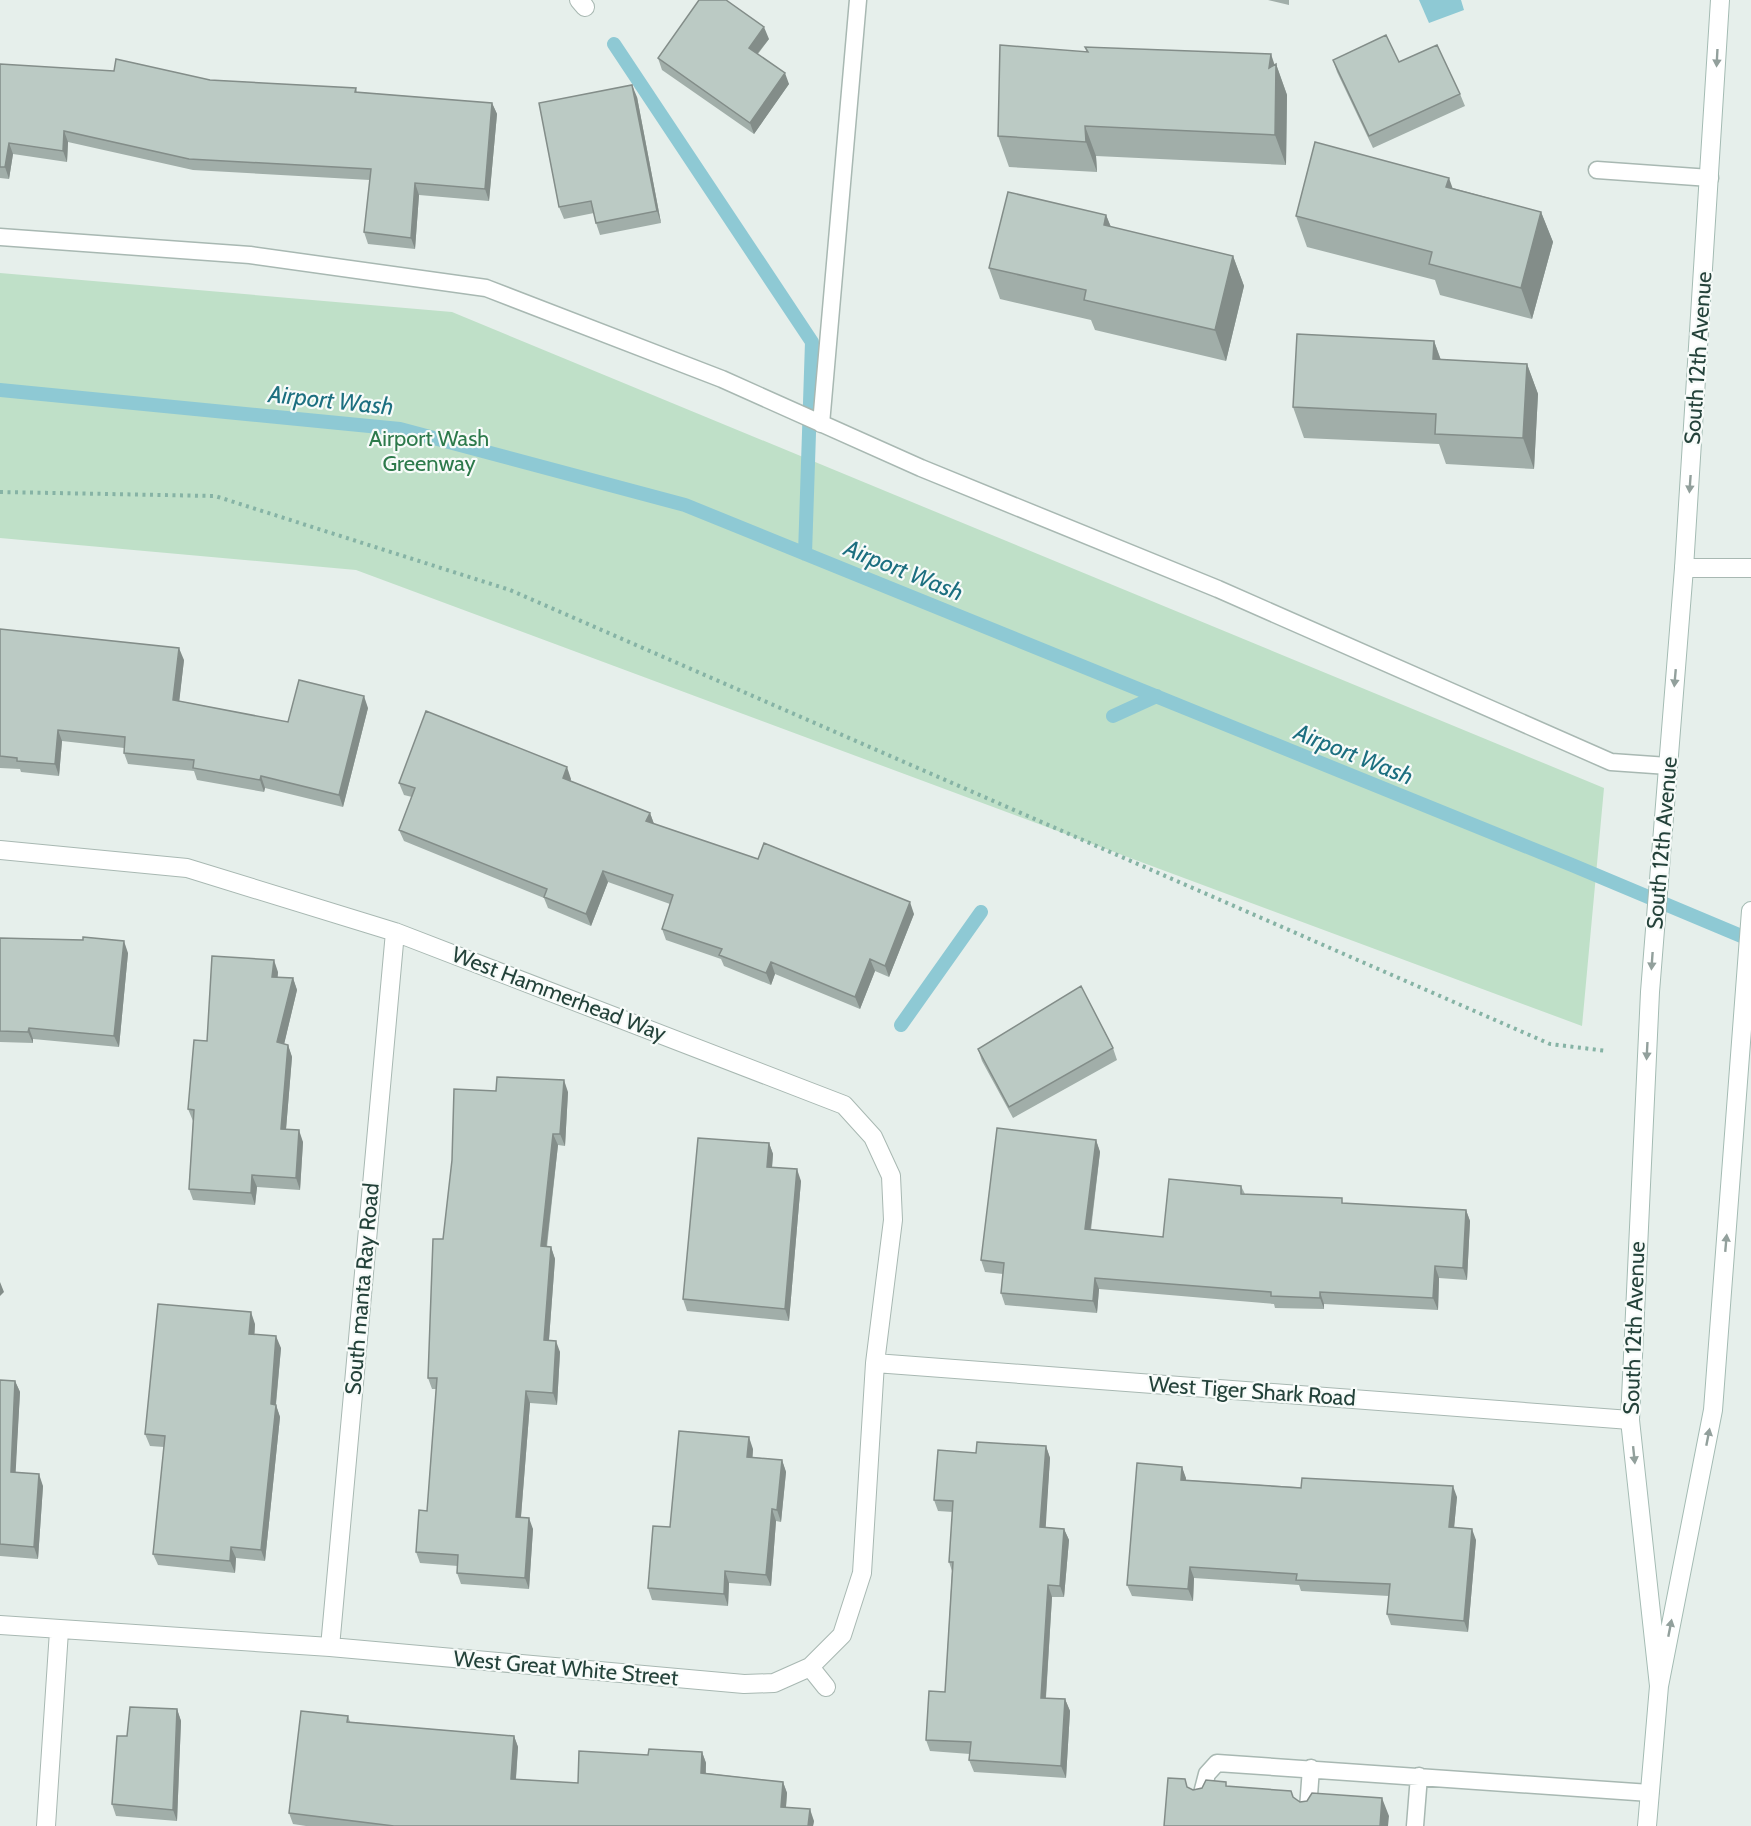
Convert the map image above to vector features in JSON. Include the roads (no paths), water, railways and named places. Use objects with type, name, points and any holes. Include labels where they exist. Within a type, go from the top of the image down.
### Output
[{"type":"street","name":"South 12th Avenue","points":[[1659,1686],[1630,1420],[1650,993],[1684,568],[1720,0]]},
{"type":"street","points":[[1684,568],[1751,568]]},
{"type":"street","name":"West Hammerhead Way","points":[[0,850],[187,868],[395,932],[844,1105],[873,1137],[891,1176],[892,1220],[875,1363]]},
{"type":"street","name":"South 12th Avenue","points":[[1647,1826],[1659,1686],[1713,1410],[1751,911]]},
{"type":"street","name":"South manta Ray Road","points":[[330,1647],[395,932]]},
{"type":"street","name":"West Tiger Shark Road","points":[[875,1363],[1630,1420]]},
{"type":"street","name":"West Great White Street","points":[[0,1625],[59,1631],[330,1647],[744,1684],[774,1683],[810,1667],[842,1635],[862,1573],[875,1363]]},
{"type":"street","points":[[46,1826],[59,1631]]},
{"type":"street","points":[[810,1667],[826,1687]]},
{"type":"lane","points":[[821,424],[858,0]]},
{"type":"lane","points":[[1597,170],[1710,178]]},
{"type":"lane","points":[[0,237],[250,255],[486,288],[722,379],[921,468],[1218,589],[1611,762],[1668,766]]},
{"type":"lane","points":[[1201,1797],[1207,1774],[1217,1763],[1650,1793]]},
{"type":"lane","points":[[1308,1809],[1311,1768]]},
{"type":"lane","points":[[1415,1826],[1419,1776]]},
{"type":"water","points":[[1419,0],[1461,0],[1464,10],[1429,23]]},
{"type":"waterway","points":[[614,44],[812,342],[805,554]]},
{"type":"waterway","name":"Airport Wash","points":[[0,390],[400,429],[685,505],[1572,865],[1751,940]]},
{"type":"waterway","points":[[1113,716],[1157,696]]},
{"type":"waterway","points":[[901,1025],[981,912]]},
{"type":"park label","name":"Airport Wash Greenway","points":[[429,450]]}]
